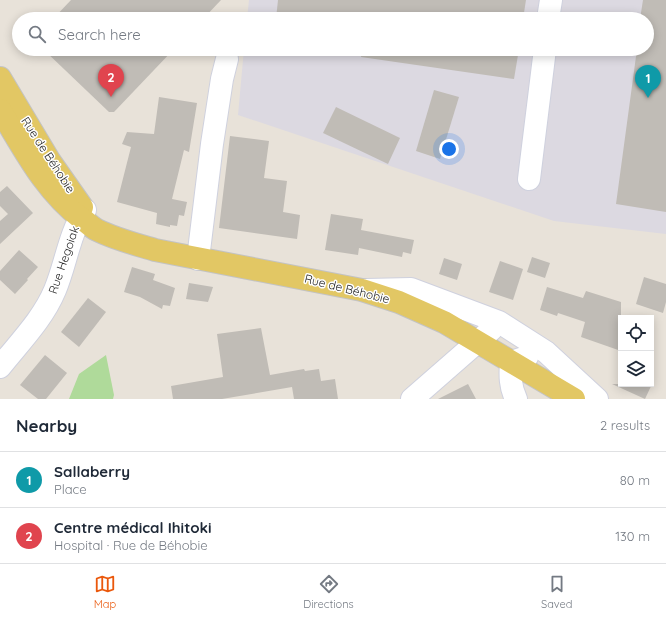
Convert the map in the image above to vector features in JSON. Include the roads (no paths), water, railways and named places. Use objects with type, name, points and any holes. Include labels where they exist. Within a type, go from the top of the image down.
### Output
[{"type":"main road","name":"Rue de Béhobie","points":[[0,78],[82,214]]},
{"type":"main road","name":"Rue de Béhobie","points":[[0,110],[37,172],[59,199],[123,241],[154,250],[271,271],[362,290],[399,302],[444,322],[477,343],[575,399]]},
{"type":"street","points":[[549,12],[551,0]]},
{"type":"street","points":[[529,179],[544,56]]},
{"type":"street","points":[[198,259],[212,144],[222,79],[227,59]]},
{"type":"street","name":"Rue Hegoiak","points":[[0,367],[44,312],[55,291],[76,226],[82,214]]},
{"type":"street","points":[[362,290],[411,289],[499,322],[546,352],[597,399]]},
{"type":"street","points":[[412,399],[499,322]]},
{"type":"street","points":[[516,399],[511,388],[511,362],[546,352]]},
{"type":"street","points":[[572,376],[575,399]]},
{"type":"place","name":"Centre médical Ihitoki","points":[[111,97]]},
{"type":"place","name":"Sallaberry","points":[[648,98]]}]
